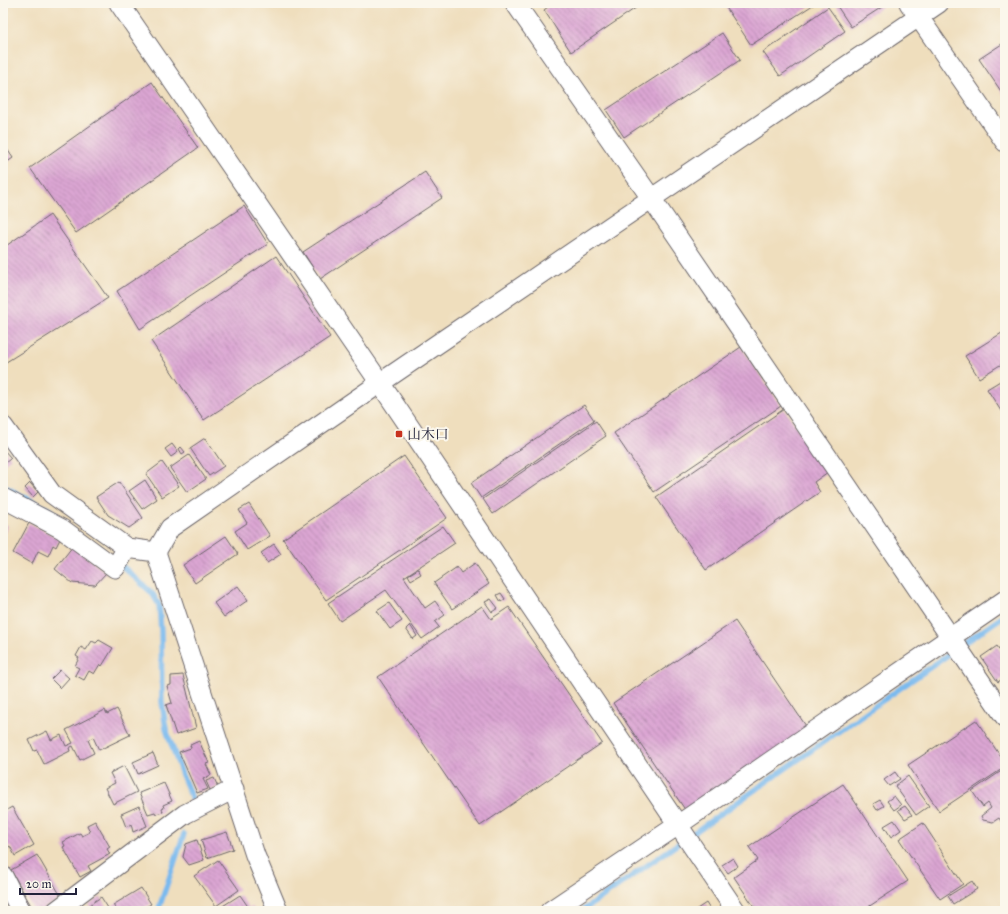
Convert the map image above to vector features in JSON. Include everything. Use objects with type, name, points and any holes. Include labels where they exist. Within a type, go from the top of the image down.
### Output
[{"type":"street","points":[[119,3],[380,383],[736,911]]},
{"type":"street","points":[[515,3],[651,198],[1005,717]]},
{"type":"street","points":[[278,911],[255,855],[156,552],[170,528],[651,198],[914,10],[939,3]]},
{"type":"street","points":[[914,10],[1005,142]]},
{"type":"street","points":[[3,426],[52,494],[127,548],[156,552]]},
{"type":"street","points":[[3,498],[62,529],[115,568],[127,548]]},
{"type":"street","points":[[550,911],[678,825],[1005,600]]},
{"type":"street","points":[[56,911],[185,814],[234,789]]},
{"type":"street","points":[[3,876],[22,911]]},
{"type":"building","points":[[553,3],[643,3],[571,52],[544,10]]},
{"type":"building","points":[[723,3],[816,3],[751,45]]},
{"type":"building","points":[[835,3],[880,3],[882,7],[851,27]]},
{"type":"building","points":[[828,7],[845,31],[780,76],[763,52]]},
{"type":"building","points":[[722,33],[740,60],[624,137],[606,110]]},
{"type":"building","points":[[1005,42],[1005,97],[979,59]]},
{"type":"building","points":[[152,82],[198,148],[76,233],[30,168]]},
{"type":"building","points":[[3,143],[13,158],[3,165]]},
{"type":"building","points":[[425,172],[442,198],[320,279],[303,252]]},
{"type":"building","points":[[244,206],[268,244],[140,329],[117,291]]},
{"type":"building","points":[[50,215],[108,298],[3,364],[3,248]]},
{"type":"building","points":[[276,256],[330,337],[204,420],[151,341]]},
{"type":"building","points":[[1005,331],[1005,362],[979,378],[965,356]]},
{"type":"building","points":[[741,347],[781,406],[654,492],[614,433]]},
{"type":"building","points":[[1005,378],[1005,408],[1001,411],[987,389]]},
{"type":"building","points":[[584,405],[594,420],[481,498],[471,483]]},
{"type":"building","points":[[784,409],[828,472],[814,482],[820,492],[706,570],[656,497]]},
{"type":"building","points":[[596,421],[606,436],[493,514],[483,499]]},
{"type":"building","points":[[205,438],[224,466],[209,476],[190,448]]},
{"type":"building","points":[[172,444],[178,452],[171,457],[165,449]]},
{"type":"building","points":[[181,447],[185,452],[182,454],[179,449]]},
{"type":"building","points":[[3,449],[11,458],[3,465]]},
{"type":"building","points":[[189,455],[206,479],[187,492],[170,468]]},
{"type":"building","points":[[404,456],[447,518],[326,600],[283,539]]},
{"type":"building","points":[[162,462],[179,486],[162,497],[146,474]]},
{"type":"building","points":[[145,480],[157,499],[142,509],[129,491]]},
{"type":"building","points":[[119,482],[143,518],[129,528],[108,515],[96,497]]},
{"type":"building","points":[[30,483],[38,492],[33,497],[25,488]]},
{"type":"building","points":[[249,504],[270,536],[247,550],[235,531],[247,523],[239,510]]},
{"type":"building","points":[[3,523],[8,526],[3,536]]},
{"type":"building","points":[[29,523],[60,539],[56,547],[53,545],[48,556],[38,551],[32,564],[13,553]]},
{"type":"building","points":[[443,526],[455,543],[404,577],[425,608],[435,601],[445,615],[435,622],[439,627],[422,639],[386,590],[340,621],[328,603]]},
{"type":"building","points":[[226,536],[238,554],[195,583],[183,565]]},
{"type":"building","points":[[274,544],[281,554],[267,563],[261,553]]},
{"type":"building","points":[[73,546],[106,573],[95,585],[72,583],[55,569]]},
{"type":"building","points":[[475,563],[489,584],[452,609],[434,583],[457,567],[461,573]]},
{"type":"building","points":[[418,569],[421,574],[411,580],[408,575]]},
{"type":"building","points":[[238,586],[248,600],[224,617],[214,603]]},
{"type":"building","points":[[501,593],[505,599],[501,602],[497,595]]},
{"type":"building","points":[[491,599],[498,608],[492,612],[485,602]]},
{"type":"building","points":[[389,603],[402,621],[390,629],[377,611]]},
{"type":"building","points":[[482,606],[491,619],[509,607],[602,743],[480,826],[378,677]]},
{"type":"building","points":[[735,621],[808,729],[686,811],[613,703]]},
{"type":"building","points":[[410,625],[417,636],[413,639],[406,629]]},
{"type":"building","points":[[99,640],[113,648],[102,666],[100,664],[94,674],[89,671],[84,680],[75,675],[79,668],[75,666],[79,658],[76,656],[81,647],[86,650],[92,641],[96,643]]},
{"type":"building","points":[[997,646],[1005,658],[1005,677],[998,682],[981,657]]},
{"type":"building","points":[[60,670],[69,678],[60,688],[51,679]]},
{"type":"building","points":[[183,675],[196,728],[176,735],[166,705],[172,703],[167,686],[171,685],[171,676]]},
{"type":"building","points":[[117,709],[130,735],[99,750],[93,737],[88,740],[94,753],[80,760],[73,746],[69,748],[70,751],[44,764],[37,750],[34,751],[29,740],[47,731],[51,740],[61,735],[66,746],[73,743],[66,730],[105,710],[107,714]]},
{"type":"building","points":[[976,720],[1005,763],[1005,767],[939,811],[908,765]]},
{"type":"building","points":[[199,741],[209,763],[206,764],[211,775],[203,779],[208,789],[197,793],[179,752],[191,748],[190,745]]},
{"type":"building","points":[[153,753],[158,765],[138,774],[133,762]]},
{"type":"building","points":[[124,766],[137,792],[113,804],[105,788],[115,783],[110,773]]},
{"type":"building","points":[[1003,770],[1005,773],[1005,827],[999,818],[993,822],[983,820],[981,816],[991,808],[988,803],[983,807],[972,791]]},
{"type":"building","points":[[895,772],[900,779],[889,786],[884,780]]},
{"type":"building","points":[[908,776],[929,806],[916,815],[895,786]]},
{"type":"building","points":[[214,778],[218,787],[210,790],[206,781]]},
{"type":"building","points":[[164,783],[172,801],[163,805],[163,812],[148,814],[139,793]]},
{"type":"building","points":[[843,784],[908,881],[862,911],[757,911],[734,877],[758,860],[749,847]]},
{"type":"building","points":[[894,796],[901,805],[894,810],[887,801]]},
{"type":"building","points":[[880,800],[884,806],[877,810],[873,804]]},
{"type":"building","points":[[139,806],[147,826],[133,832],[131,824],[126,827],[121,814]]},
{"type":"building","points":[[905,806],[912,815],[905,819],[898,810]]},
{"type":"building","points":[[12,807],[34,845],[15,856],[10,846],[4,850],[3,848],[3,812]]},
{"type":"building","points":[[894,820],[901,830],[891,837],[884,826]]},
{"type":"building","points":[[95,821],[110,847],[107,849],[110,854],[88,866],[91,871],[80,877],[63,847],[65,846],[63,842],[80,833],[82,836],[90,832],[87,825]]},
{"type":"building","points":[[923,823],[963,884],[940,899],[899,839]]},
{"type":"building","points":[[227,832],[233,849],[207,858],[201,840]]},
{"type":"building","points":[[197,840],[204,860],[189,865],[183,857],[186,844]]},
{"type":"building","points":[[37,855],[62,898],[39,911],[34,911],[11,870]]},
{"type":"building","points":[[733,858],[738,866],[728,873],[722,865]]},
{"type":"building","points":[[218,860],[239,890],[216,906],[194,876]]},
{"type":"building","points":[[972,881],[977,889],[953,904],[948,896]]},
{"type":"building","points":[[141,888],[151,904],[139,911],[117,911],[113,905]]},
{"type":"building","points":[[240,895],[249,908],[253,907],[254,911],[220,911],[218,909]]},
{"type":"building","points":[[101,897],[110,911],[93,911],[89,905]]},
{"type":"building","points":[[706,903],[711,911],[694,911]]},
{"type":"waterway","points":[[3,486],[49,510],[60,519]]},
{"type":"waterway","points":[[121,565],[152,593],[159,605],[162,702],[166,729],[193,801]]},
{"type":"waterway","points":[[582,911],[1005,615]]},
{"type":"waterway","points":[[158,911],[184,834]]},
{"type":"place","name":"山木口","points":[[399,434]]}]
